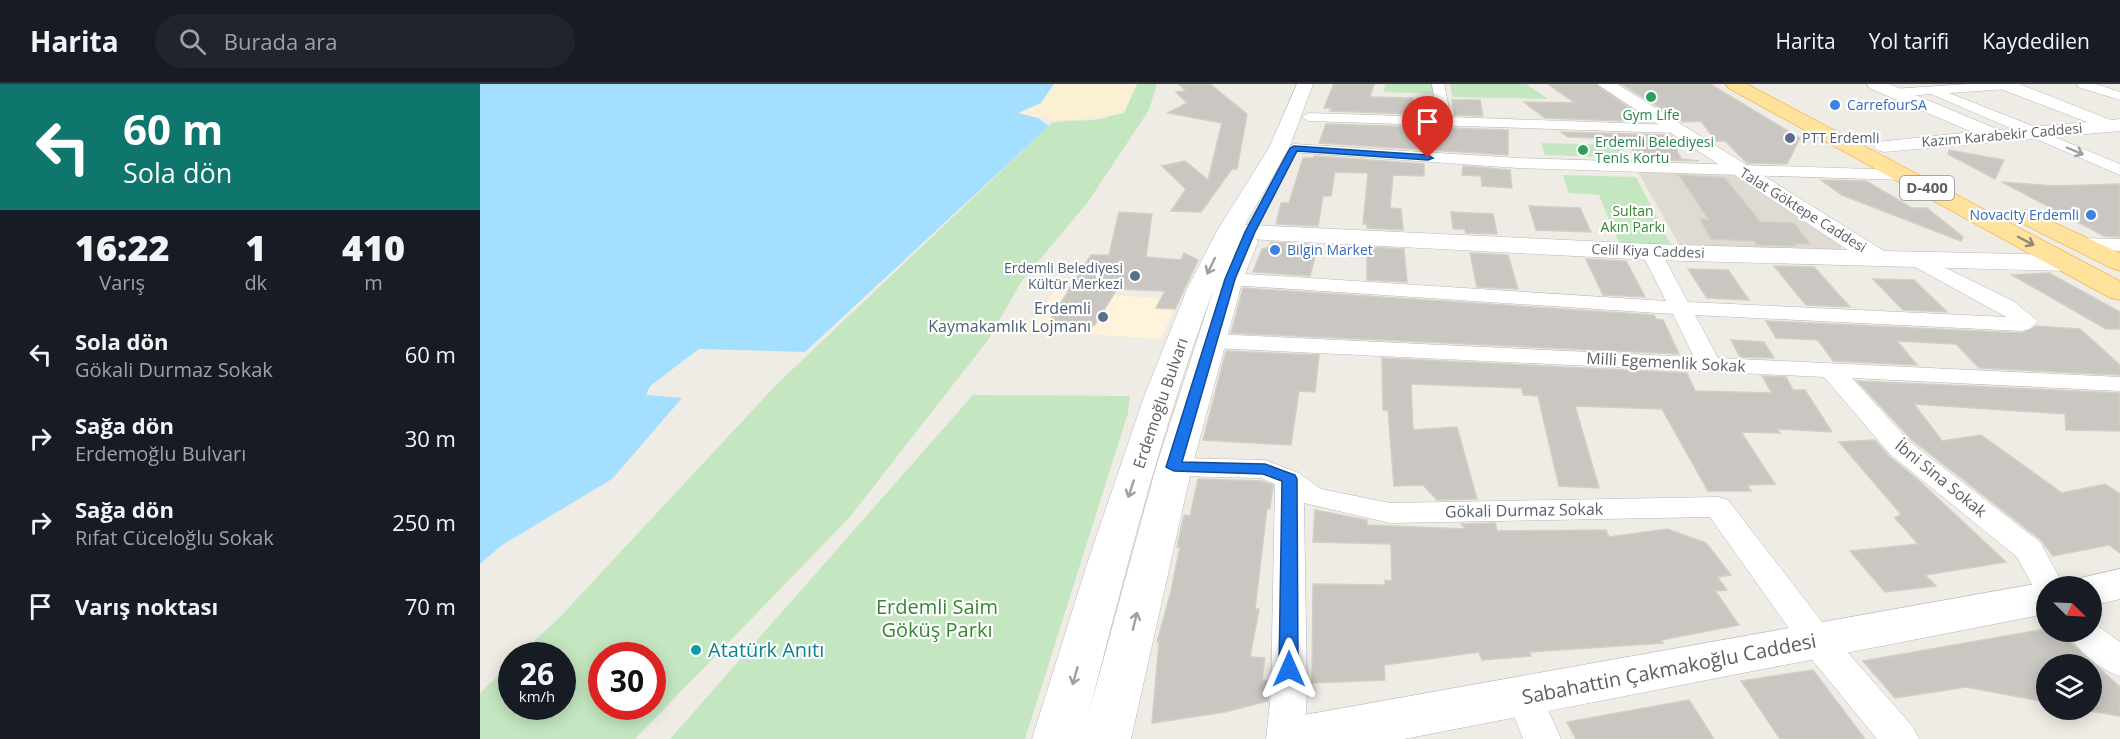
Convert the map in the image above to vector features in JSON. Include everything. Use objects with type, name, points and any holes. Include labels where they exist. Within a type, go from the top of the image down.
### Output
[{"type":"highway","name":"D-400","points":[[1734,84],[1903,175],[2074,254],[2120,263]]},
{"type":"highway","name":"D-400","points":[[1760,84],[1977,192]]},
{"type":"highway","name":"D-400","points":[[2008,208],[2074,254],[2120,292]]},
{"type":"street","name":"Erdemoğlu Bulvarı","points":[[1106,739],[1174,467],[1230,279],[1240,231],[1279,148],[1305,84]]},
{"type":"street","name":"Erdemoğlu Bulvarı","points":[[1056,739],[1107,564],[1160,397],[1200,289],[1294,148],[1310,117],[1320,84]]},
{"type":"street","points":[[1438,84],[1445,121]]},
{"type":"street","name":"Talat Göktepe Caddesi","points":[[1605,84],[1879,258]]},
{"type":"street","points":[[1875,84],[1996,136]]},
{"type":"street","points":[[2083,84],[2120,96]]},
{"type":"street","points":[[1894,93],[2006,85],[2117,126]]},
{"type":"street","points":[[1931,90],[2120,170]]},
{"type":"street","points":[[1310,117],[1675,129]]},
{"type":"street","name":"Kazım Karabekir Caddesi","points":[[1884,146],[2117,126]]},
{"type":"street","points":[[1294,148],[1518,163],[1903,175]]},
{"type":"street","name":"Celil Kiya Caddesi","points":[[1240,231],[1651,252],[1915,259],[2074,254]]},
{"type":"street","points":[[2074,254],[2120,244]]},
{"type":"street","points":[[1651,252],[1710,364]]},
{"type":"street","points":[[1230,279],[1680,308],[2022,324],[2027,321],[2005,306],[1915,259]]},
{"type":"street","name":"Milli Egemenlik Sokak","points":[[1212,341],[2120,384]]},
{"type":"street","name":"İbni Sina Sokak","points":[[1831,370],[1900,447],[2029,550],[2043,576]]},
{"type":"street","name":"Gökali Durmaz Sokak","points":[[1174,467],[1265,469],[1289,479],[1311,495],[1338,503],[1390,513],[1718,507],[1817,641]]},
{"type":"street","points":[[1284,739],[1289,693],[1289,479]]},
{"type":"street","points":[[2102,588],[2120,584]]},
{"type":"street","name":"Sabahattin Çakmakoğlu Caddesi","points":[[1293,739],[2036,600]]},
{"type":"street","points":[[1817,641],[1900,739]]},
{"type":"street","points":[[2096,642],[2120,662]]},
{"type":"street","points":[[1524,696],[1542,739]]},
{"type":"shaded area","points":[[1638,172],[1737,174],[1742,180],[1833,235],[1843,246],[1838,252],[1681,248]]},
{"type":"shaded area","name":"Erdemli Kaymakamlık Lojmanı","points":[[1054,292],[1179,299],[1161,339],[1026,330]]},
{"type":"green space","points":[[1137,84],[1157,84],[1149,110],[1088,202],[1021,282],[988,340],[849,518],[666,707],[666,642],[588,642],[588,720],[653,720],[635,739],[480,739],[480,693],[498,676],[498,720],[576,720],[576,642],[533,642],[559,618],[776,385],[1052,123],[1105,118],[1124,103]]},
{"type":"green space","points":[[1385,84],[1433,84],[1433,94],[1384,92]]},
{"type":"green space","points":[[1450,84],[1526,84],[1548,99],[1452,97]]},
{"type":"green space","name":"Erdemli Belediyesi Tenis Kortu","points":[[1541,143],[1620,145],[1626,158],[1545,155]]},
{"type":"green space","name":"Sultan Akın Parkı","points":[[1563,175],[1636,177],[1671,245],[1619,243],[1599,195],[1569,193]]},
{"type":"green space","name":"Erdemli Saim Göküş Parkı","points":[[973,395],[1130,396],[1128,413],[1025,739],[670,739]]},
{"type":"sand","points":[[1054,84],[1137,84],[1124,113],[1071,120],[1018,114],[1041,103]]},
{"type":"water","points":[[480,84],[1054,84],[1041,103],[1018,113],[1038,118],[1049,126],[805,352],[699,349],[650,386],[646,395],[682,398],[612,479],[502,545],[480,564]]},
{"type":"building","points":[[1179,84],[1210,84],[1247,114],[1237,169],[1232,169],[1201,212],[1171,211],[1186,189],[1162,166],[1185,161],[1208,180],[1222,123],[1168,113],[1187,103],[1176,92],[1186,91]]},
{"type":"building","points":[[1334,84],[1374,84],[1370,97],[1413,98],[1413,114],[1330,111],[1332,108],[1324,108]]},
{"type":"building","points":[[1548,84],[1595,84],[1650,122],[1545,118],[1524,102],[1575,103]]},
{"type":"building","points":[[1621,84],[1710,84],[1800,138],[1787,164],[1747,163],[1725,141],[1716,141],[1701,121],[1683,122]]},
{"type":"building","points":[[1452,100],[1480,100],[1483,116],[1454,115]]},
{"type":"building","points":[[1326,124],[1508,130],[1508,155],[1319,143]]},
{"type":"building","points":[[1561,132],[1670,135],[1681,159],[1699,161],[1636,159],[1628,139],[1568,137]]},
{"type":"building","points":[[1949,150],[2004,160],[1995,179],[1948,154]]},
{"type":"building","points":[[1314,156],[1424,164],[1424,176],[1393,175],[1390,208],[1401,209],[1403,230],[1367,228],[1367,224],[1363,224],[1368,173],[1335,172],[1331,196],[1323,196],[1318,226],[1276,224],[1281,203],[1289,203],[1303,158],[1314,158]]},
{"type":"building","points":[[1463,166],[1510,170],[1512,188],[1482,186],[1481,176],[1462,175]]},
{"type":"building","points":[[1679,175],[1725,178],[1760,222],[1794,223],[1810,244],[1757,245],[1754,241],[1711,239],[1700,219],[1709,220]]},
{"type":"building","points":[[1821,180],[1866,181],[1912,208],[1927,208],[1963,237],[1961,241],[1842,195]]},
{"type":"building","name":"Novacity Erdemli","points":[[2002,182],[2055,186],[2120,184],[2120,237],[2104,236]]},
{"type":"building","points":[[1529,206],[1580,208],[1591,232],[1536,230]]},
{"type":"building","points":[[1119,212],[1152,214],[1146,257],[1181,260],[1184,253],[1198,260],[1175,309],[1156,308],[1165,291],[1117,289],[1094,326],[1048,323],[1091,255],[1109,255]]},
{"type":"building","points":[[1451,212],[1493,214],[1497,234],[1466,233],[1465,229],[1453,229]]},
{"type":"building","points":[[1271,242],[1318,245],[1310,276],[1253,272],[1262,249],[1269,247]]},
{"type":"building","points":[[1367,247],[1404,249],[1407,282],[1367,280]]},
{"type":"building","points":[[1470,253],[1508,255],[1518,289],[1477,287]]},
{"type":"building","points":[[1586,259],[1626,261],[1645,297],[1603,295]]},
{"type":"building","points":[[1774,266],[1814,267],[1850,307],[1806,305]]},
{"type":"building","points":[[1688,269],[1728,270],[1749,300],[1707,298]]},
{"type":"building","points":[[2049,273],[2120,312],[2120,329],[2106,329],[2012,275]]},
{"type":"building","points":[[1873,279],[1914,280],[1947,312],[1903,310]]},
{"type":"building","points":[[1243,288],[1654,315],[1656,319],[1663,320],[1679,354],[1231,333]]},
{"type":"building","points":[[1766,321],[2022,333],[2036,326],[2080,329],[2120,365],[2120,375],[1979,368],[1956,344],[1897,341],[1917,365],[1833,361],[1818,340],[1776,338]]},
{"type":"building","points":[[1731,340],[1764,342],[1774,358],[1740,357]]},
{"type":"building","points":[[1226,351],[1319,355],[1315,392],[1299,391],[1291,445],[1203,440]]},
{"type":"building","points":[[1382,358],[1687,373],[1695,391],[1772,393],[1762,376],[1786,377],[1793,390],[1805,390],[1832,432],[1777,429],[1780,433],[1741,432],[1775,484],[1747,485],[1751,491],[1708,491],[1662,409],[1575,406],[1599,488],[1559,486],[1538,396],[1523,395],[1522,388],[1411,384],[1413,430],[1457,427],[1477,499],[1437,500],[1423,485],[1394,486],[1388,410],[1383,410]]},
{"type":"building","points":[[1857,381],[2120,393],[2120,431],[2066,430],[2065,414],[1914,404],[1942,441],[1981,435],[2062,493],[2105,484],[2120,494],[2120,553],[2109,545],[2053,556],[2041,540],[1912,440]]},
{"type":"building","points":[[1875,440],[1889,456],[1916,478],[2006,562],[1925,575],[1936,586],[1885,592],[1850,551],[1918,544],[1895,518],[1901,514],[1839,442]]},
{"type":"building","points":[[1198,479],[1262,481],[1273,485],[1270,509],[1267,509],[1255,609],[1259,609],[1250,657],[1265,658],[1262,681],[1269,680],[1268,701],[1225,712],[1152,723],[1159,642],[1157,642],[1171,591],[1184,515],[1190,516]]},
{"type":"building","points":[[1315,510],[1367,520],[1367,525],[1466,529],[1461,524],[1495,523],[1497,531],[1606,530],[1609,537],[1667,529],[1706,543],[1731,575],[1717,577],[1727,590],[1715,591],[1739,625],[1661,640],[1663,643],[1529,652],[1531,656],[1482,660],[1479,652],[1384,665],[1385,680],[1312,683],[1313,584],[1385,585],[1385,580],[1392,581],[1391,544],[1313,542]]},
{"type":"building","points":[[2036,631],[2036,642],[2070,642],[2083,654],[2036,654],[2036,700],[1966,687],[1895,698],[1863,661]]},
{"type":"building","points":[[1813,670],[1865,739],[1780,739],[1741,681]]},
{"type":"building","points":[[2102,671],[2120,687],[2120,716],[2102,713]]},
{"type":"building","points":[[1689,700],[1714,739],[1576,739],[1567,722]]},
{"type":"place","name":"Gym Life","points":[[1651,97]]},
{"type":"place","name":"CarrefourSA","points":[[1835,105]]},
{"type":"place","name":"PTT Erdemli","points":[[1790,138]]},
{"type":"place","name":"Erdemli Belediyesi Tenis Kortu","points":[[1583,150]]},
{"type":"place","name":"Novacity Erdemli","points":[[2091,215]]},
{"type":"place","name":"Bilgin Market","points":[[1275,250]]},
{"type":"place","name":"Erdemli Belediyesi Kültür Merkezi","points":[[1135,276]]},
{"type":"place","name":"Erdemli Kaymakamlık Lojmanı","points":[[1103,317]]},
{"type":"place","name":"Atatürk Anıtı","points":[[696,650]]},
{"type":"route","points":[[1289,669],[1289,479],[1265,469],[1174,467],[1230,279],[1250,232],[1294,148],[1428,158]]}]
